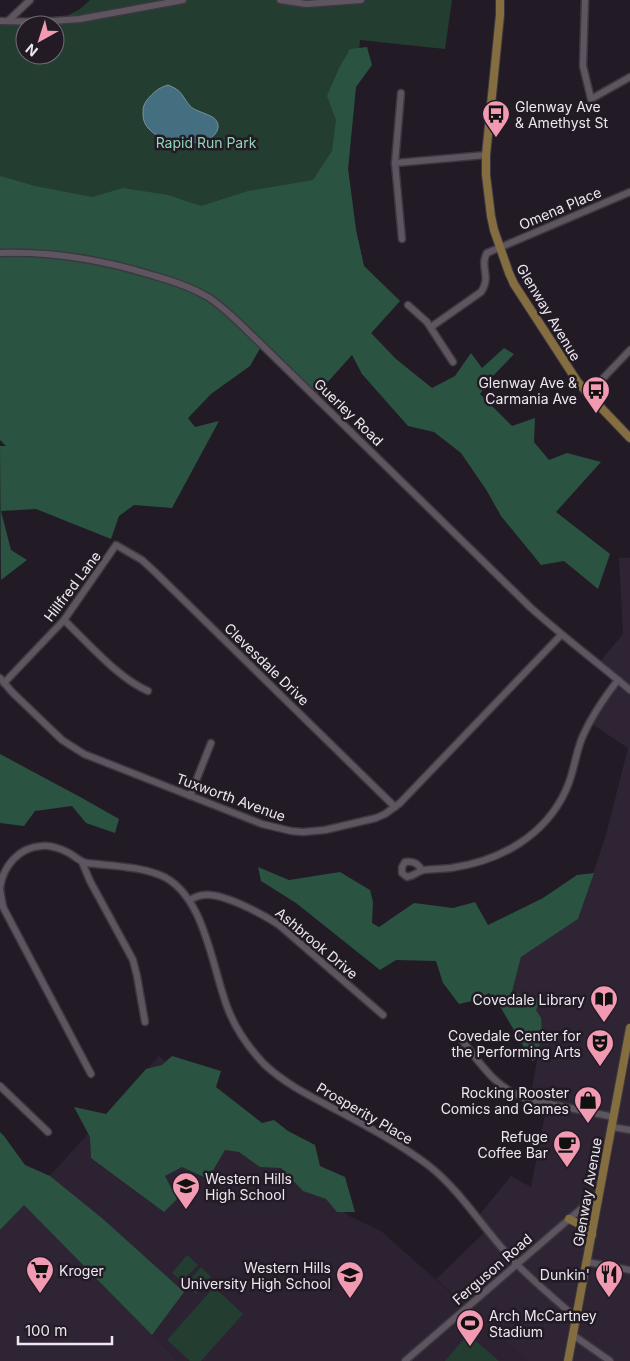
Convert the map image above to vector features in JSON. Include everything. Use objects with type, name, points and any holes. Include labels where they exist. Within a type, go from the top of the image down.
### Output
[{"type":"main road","name":"Glenway Avenue","points":[[500,0],[486,155],[486,175],[491,216],[500,247],[514,284],[576,381],[630,438]]},
{"type":"main road","name":"Glenway Avenue","points":[[568,1361],[630,1028]]},
{"type":"main road","points":[[569,1219],[585,1227],[592,1235]]},
{"type":"street","points":[[8,21],[30,0]]},
{"type":"street","points":[[0,21],[80,20],[183,0]]},
{"type":"street","points":[[280,0],[306,4],[361,0]]},
{"type":"street","points":[[585,0],[584,66],[590,99],[630,77]]},
{"type":"street","points":[[401,92],[395,163],[402,239]]},
{"type":"street","points":[[395,163],[486,155]]},
{"type":"street","name":"Omena Place","points":[[500,247],[630,192]]},
{"type":"street","points":[[431,327],[481,292],[486,284],[485,256],[487,253],[500,247]]},
{"type":"street","name":"Guerley Road","points":[[0,253],[60,255],[98,261],[176,282],[208,297],[262,345],[530,607],[561,635],[630,690]]},
{"type":"street","points":[[408,305],[431,327],[453,362]]},
{"type":"street","points":[[588,394],[630,350]]},
{"type":"street","name":"Hillfred Lane","points":[[2,680],[64,620],[116,545]]},
{"type":"street","name":"Clevesdale Drive","points":[[116,545],[142,560],[155,572],[395,807]]},
{"type":"street","points":[[64,620],[121,674],[148,691]]},
{"type":"street","name":"Tuxworth Avenue","points":[[2,680],[52,731],[72,747],[92,757],[262,824],[297,832],[325,830],[376,818],[395,807],[561,635]]},
{"type":"street","points":[[422,870],[451,868],[486,860],[519,844],[537,830],[552,814],[560,801],[570,779],[589,722],[618,680]]},
{"type":"street","points":[[190,796],[211,743]]},
{"type":"street","points":[[91,1074],[1,907],[0,889],[3,874],[15,857],[29,848],[50,846],[70,854],[82,862],[134,868],[161,875],[182,890],[189,900]]},
{"type":"street","points":[[82,862],[90,881],[133,960],[145,1022]]},
{"type":"street","name":"Ashbrook Drive","points":[[189,900],[204,895],[218,896],[269,918],[383,1015]]},
{"type":"street","name":"Prosperity Place","points":[[189,900],[206,936],[222,994],[236,1026],[254,1053],[264,1064],[290,1084],[365,1125],[432,1169],[460,1197],[517,1264],[576,1318]]},
{"type":"street","points":[[457,1034],[482,1068],[510,1092],[530,1100],[614,1117]]},
{"type":"street","points":[[0,1086],[48,1132]]},
{"type":"street","points":[[612,1127],[630,1130]]},
{"type":"street","name":"Ferguson Road","points":[[405,1361],[590,1201],[598,1198]]},
{"type":"street","points":[[587,1262],[630,1270]]},
{"type":"street","points":[[573,1335],[610,1361]]},
{"type":"shaded area","points":[[619,558],[630,558],[630,1361],[527,1361],[436,1279],[487,1230],[477,1218],[511,1176],[531,1187],[547,1104],[530,1100],[542,1032],[512,992],[521,957],[578,919],[606,835],[628,748],[589,722],[618,680],[599,663],[623,634]]},
{"type":"shaded area","name":"Western Hills High School","points":[[159,1056],[349,1216],[381,1231],[527,1361],[178,1361],[24,1204]]},
{"type":"shaded area","points":[[24,1204],[178,1361],[0,1361],[0,1230]]},
{"type":"green space","name":"Rapid Run Park","points":[[90,0],[452,0],[445,49],[360,40],[348,169],[356,230],[364,266],[400,301],[315,396],[262,345],[0,253],[0,21],[15,21],[15,65],[65,65],[65,17],[80,9]]},
{"type":"green space","points":[[367,47],[372,65],[356,87],[348,169],[356,230],[364,266],[400,301],[371,333],[396,359],[432,388],[455,376],[471,353],[482,368],[504,348],[514,354],[493,376],[480,394],[512,426],[535,418],[534,442],[549,460],[567,453],[601,462],[556,512],[610,554],[598,589],[564,561],[541,565],[501,516],[487,491],[461,453],[434,432],[408,426],[362,374],[352,355],[315,396],[262,345],[250,366],[211,394],[188,418],[195,427],[219,421],[172,508],[134,505],[119,516],[111,539],[36,509],[1,511],[11,550],[27,560],[1,580],[0,446],[6,446],[0,440],[0,176],[35,186],[92,197],[123,188],[168,195],[201,206],[248,191],[313,180],[332,151],[336,120],[327,96],[339,68],[350,49]]},
{"type":"green space","points":[[0,754],[119,819],[115,833],[86,823],[72,806],[35,811],[24,826],[0,823]]},
{"type":"green space","points":[[258,867],[289,880],[340,872],[370,890],[373,902],[372,923],[379,927],[414,903],[453,908],[475,902],[488,925],[543,898],[577,875],[594,873],[578,919],[521,957],[512,992],[541,1000],[536,1010],[541,1018],[542,1032],[537,1059],[532,1061],[501,1008],[489,993],[480,999],[459,1004],[443,983],[436,961],[396,960],[380,970],[296,903],[261,881]]},
{"type":"green space","points":[[172,1056],[221,1071],[216,1087],[262,1123],[274,1120],[288,1131],[315,1145],[320,1166],[345,1177],[355,1212],[337,1212],[326,1199],[303,1191],[281,1168],[260,1167],[239,1152],[225,1150],[208,1179],[182,1167],[165,1176],[177,1199],[164,1212],[91,1158],[90,1137],[74,1107],[106,1114],[146,1069],[162,1065]]},
{"type":"green space","points":[[0,1132],[25,1165],[50,1176],[103,1219],[184,1292],[152,1335],[24,1205],[0,1230]]},
{"type":"green space","points":[[187,1255],[198,1265],[182,1282],[172,1273]]},
{"type":"green space","points":[[201,1267],[211,1277],[196,1294],[185,1285]]},
{"type":"green space","points":[[214,1287],[243,1314],[201,1361],[190,1361],[167,1340]]},
{"type":"green space","name":"Arch McCartney Stadium","points":[[468,1334],[499,1361],[445,1361]]},
{"type":"water","points":[[168,85],[179,91],[194,109],[216,120],[218,128],[213,136],[201,142],[180,142],[158,136],[150,130],[145,123],[144,105],[161,87]]},
{"type":"place","name":"Glenway Ave & Amethyst St","points":[[496,138]]},
{"type":"place","name":"Glenway Ave & Carmania Ave","points":[[596,414]]},
{"type":"place","name":"Covedale Library","points":[[604,1023]]},
{"type":"place","name":"Covedale Center for the Performing Arts","points":[[600,1067]]},
{"type":"place","name":"Rocking Rooster Comics and Games","points":[[588,1124]]},
{"type":"place","name":"Refuge Coffee Bar","points":[[567,1168]]},
{"type":"place","name":"Western Hills High School","points":[[186,1210]]},
{"type":"place","name":"Kroger","points":[[40,1294]]},
{"type":"place","name":"Dunkin'","points":[[609,1298]]},
{"type":"place","name":"Western Hills University High School","points":[[350,1299]]},
{"type":"place","name":"Arch McCartney Stadium","points":[[470,1347]]}]
